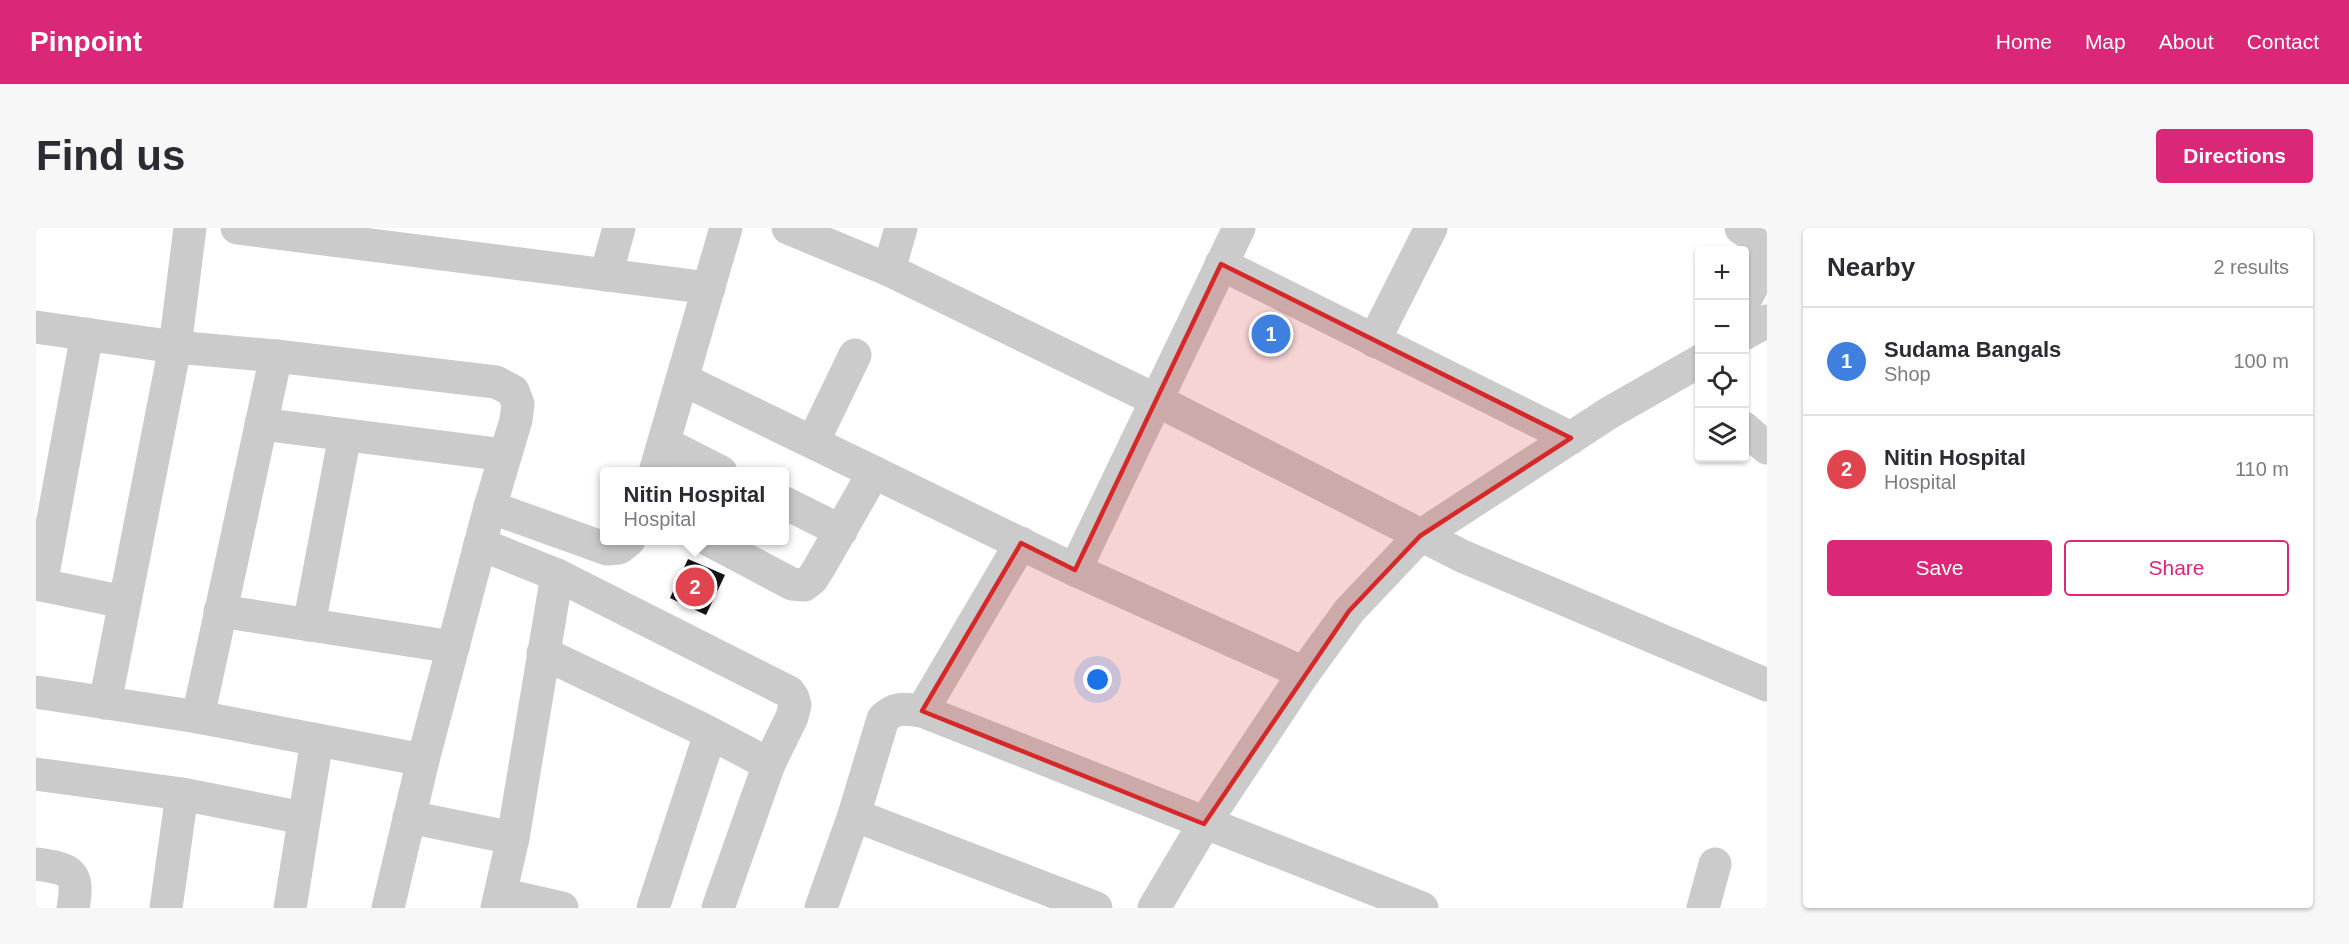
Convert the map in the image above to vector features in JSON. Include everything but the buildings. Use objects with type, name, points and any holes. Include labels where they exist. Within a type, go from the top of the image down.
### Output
[{"type":"street","points":[[105,703],[175,347],[190,228]]},
{"type":"street","points":[[237,228],[341,234],[606,275],[709,288]]},
{"type":"street","points":[[606,275],[619,228]]},
{"type":"street","points":[[704,467],[660,457],[726,228]]},
{"type":"street","points":[[788,228],[889,270],[1158,401],[1462,556],[1767,685]]},
{"type":"street","points":[[889,270],[901,228]]},
{"type":"street","points":[[1075,570],[1239,228]]},
{"type":"street","points":[[1374,341],[1431,228]]},
{"type":"street","points":[[1741,228],[1759,241],[1764,256],[1762,268],[1745,300]]},
{"type":"street","points":[[1221,264],[1571,438]]},
{"type":"street","points":[[1749,331],[1767,321]]},
{"type":"street","points":[[36,327],[175,347],[276,356],[496,382],[513,391],[518,404],[516,420],[490,507],[423,760],[388,908]]},
{"type":"street","points":[[87,334],[39,585],[124,602]]},
{"type":"street","points":[[813,442],[855,355]]},
{"type":"street","points":[[198,717],[276,356]]},
{"type":"street","points":[[1154,908],[1204,824],[1304,673],[1349,610],[1420,536],[1609,413],[1693,373]]},
{"type":"street","points":[[684,380],[1075,570],[1304,673]]},
{"type":"street","points":[[261,424],[505,455]]},
{"type":"street","points":[[1749,432],[1767,448]]},
{"type":"street","points":[[309,625],[345,435]]},
{"type":"street","points":[[718,545],[792,584],[804,585],[812,579],[874,472]]},
{"type":"street","points":[[789,505],[841,531]]},
{"type":"street","points":[[490,507],[607,549],[619,548],[623,545]]},
{"type":"street","points":[[922,711],[1020,543]]},
{"type":"street","points":[[480,544],[558,575],[789,692],[794,698],[792,717],[769,765],[718,908]]},
{"type":"street","points":[[558,575],[513,838],[499,901],[562,908]]},
{"type":"street","points":[[220,611],[453,647]]},
{"type":"street","points":[[543,653],[769,765]]},
{"type":"street","points":[[36,692],[198,717],[423,760]]},
{"type":"street","points":[[821,908],[854,815],[883,719],[891,710],[901,708],[922,711],[1422,908]]},
{"type":"street","points":[[653,908],[710,734]]},
{"type":"street","points":[[290,908],[317,740]]},
{"type":"street","points":[[36,774],[182,795],[303,818]]},
{"type":"street","points":[[166,908],[182,795]]},
{"type":"street","points":[[854,815],[1096,908]]},
{"type":"street","points":[[410,817],[513,838]]},
{"type":"street","points":[[36,864],[64,868],[71,873],[75,880],[73,908]]},
{"type":"street","points":[[1703,908],[1715,864]]},
{"type":"highlighted area","points":[[1221,264],[1571,438],[1420,536],[1349,611],[1204,824],[922,711],[1021,543],[1075,570]]},
{"type":"place","name":"Sudama Bangals","points":[[1271,334]]},
{"type":"place","name":"Nitin Hospital","points":[[695,587]]}]
